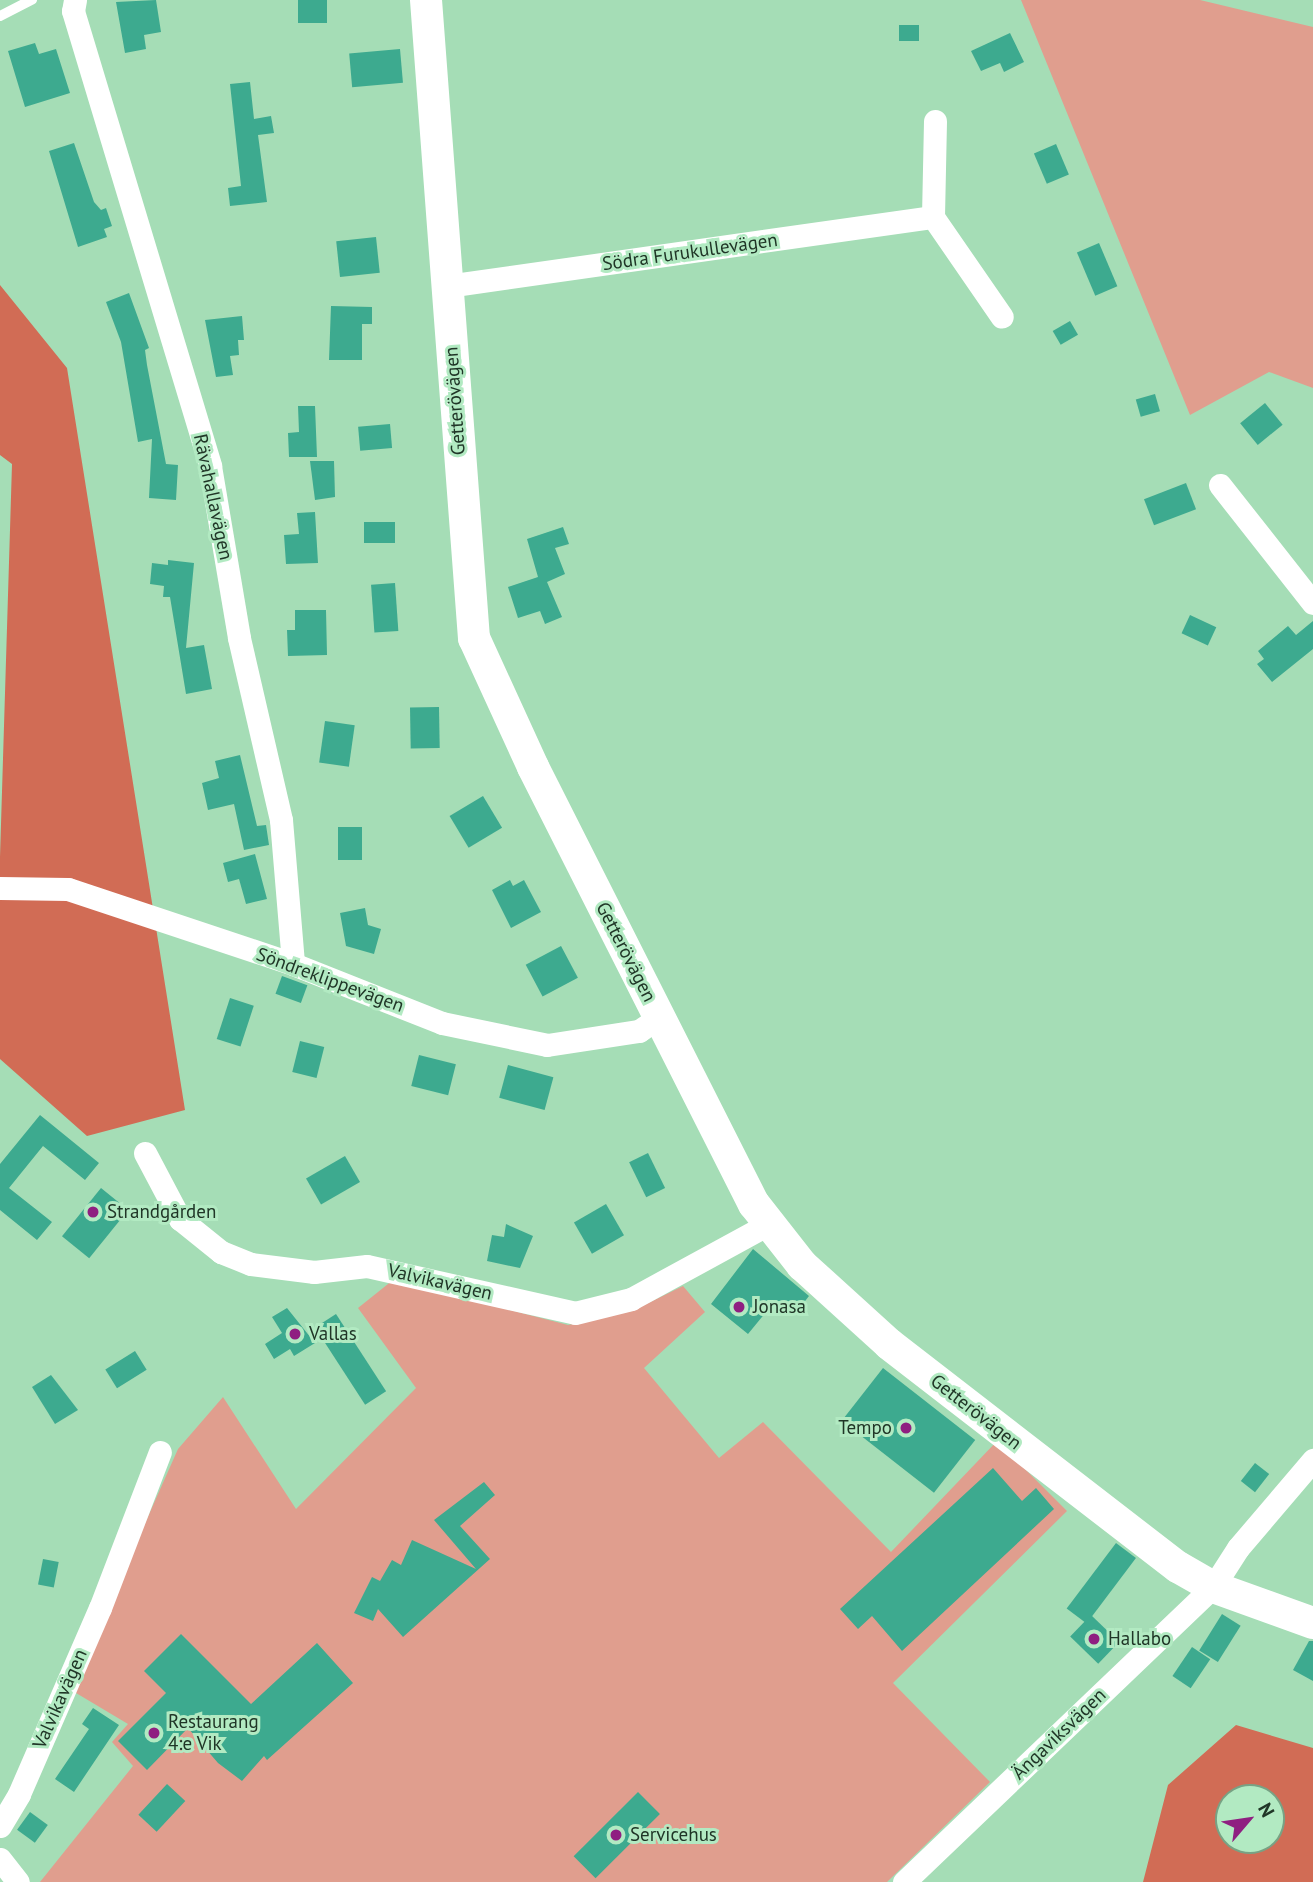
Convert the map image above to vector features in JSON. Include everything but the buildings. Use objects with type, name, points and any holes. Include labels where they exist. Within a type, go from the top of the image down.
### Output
[{"type":"street","name":"Rävahallavägen","points":[[75,0],[73,11],[210,466],[239,638],[281,820],[293,964]]},
{"type":"street","name":"Getterövägen","points":[[426,0],[474,638],[533,767],[767,1225],[810,1273],[889,1343],[1178,1567],[1213,1587],[1313,1623]]},
{"type":"street","points":[[935,121],[933,217],[1002,317]]},
{"type":"street","name":"Södra Furukullevägen","points":[[447,286],[933,217]]},
{"type":"street","points":[[1220,485],[1313,603]]},
{"type":"street","name":"Söndreklippevägen","points":[[0,888],[68,889],[293,964],[442,1023],[547,1045],[639,1031],[659,1017]]},
{"type":"street","name":"Valvikavägen","points":[[145,1153],[180,1219],[221,1252],[251,1264],[314,1272],[368,1266],[575,1313],[631,1299],[767,1225]]},
{"type":"street","name":"Valvikavägen","points":[[0,1826],[19,1794],[100,1608],[160,1452]]},
{"type":"street","name":"Ängaviksvägen","points":[[904,1882],[1213,1587],[1238,1548],[1313,1460]]},
{"type":"street","points":[[0,1859],[18,1882]]},
{"type":"lane","points":[[0,16],[32,0]]},
{"type":"shaded area","points":[[1021,0],[1200,0],[1313,27],[1313,388],[1269,372],[1190,415]]},
{"type":"shaded area","points":[[0,285],[67,368],[185,1110],[87,1136],[0,1059],[0,857],[12,464],[0,455]]},
{"type":"shaded area","points":[[393,1280],[568,1325],[632,1311],[683,1286],[705,1312],[644,1368],[719,1458],[763,1422],[891,1552],[997,1441],[1067,1511],[893,1683],[990,1782],[887,1882],[40,1882],[133,1766],[112,1742],[128,1724],[71,1690],[178,1449],[223,1397],[296,1509],[416,1388],[358,1308]]},
{"type":"shaded area","points":[[1236,1725],[1313,1748],[1313,1882],[1143,1882],[1168,1785]]},
{"type":"place","name":"Strandgården","points":[[93,1212]]},
{"type":"place","name":"Jonasa","points":[[739,1307]]},
{"type":"place","name":"Vallas","points":[[295,1334]]},
{"type":"place","name":"Tempo","points":[[906,1428]]},
{"type":"place","name":"Hallabo","points":[[1094,1639]]},
{"type":"place","name":"Restaurang 4:e Vik","points":[[154,1733]]},
{"type":"place","name":"Servicehus","points":[[616,1835]]}]
